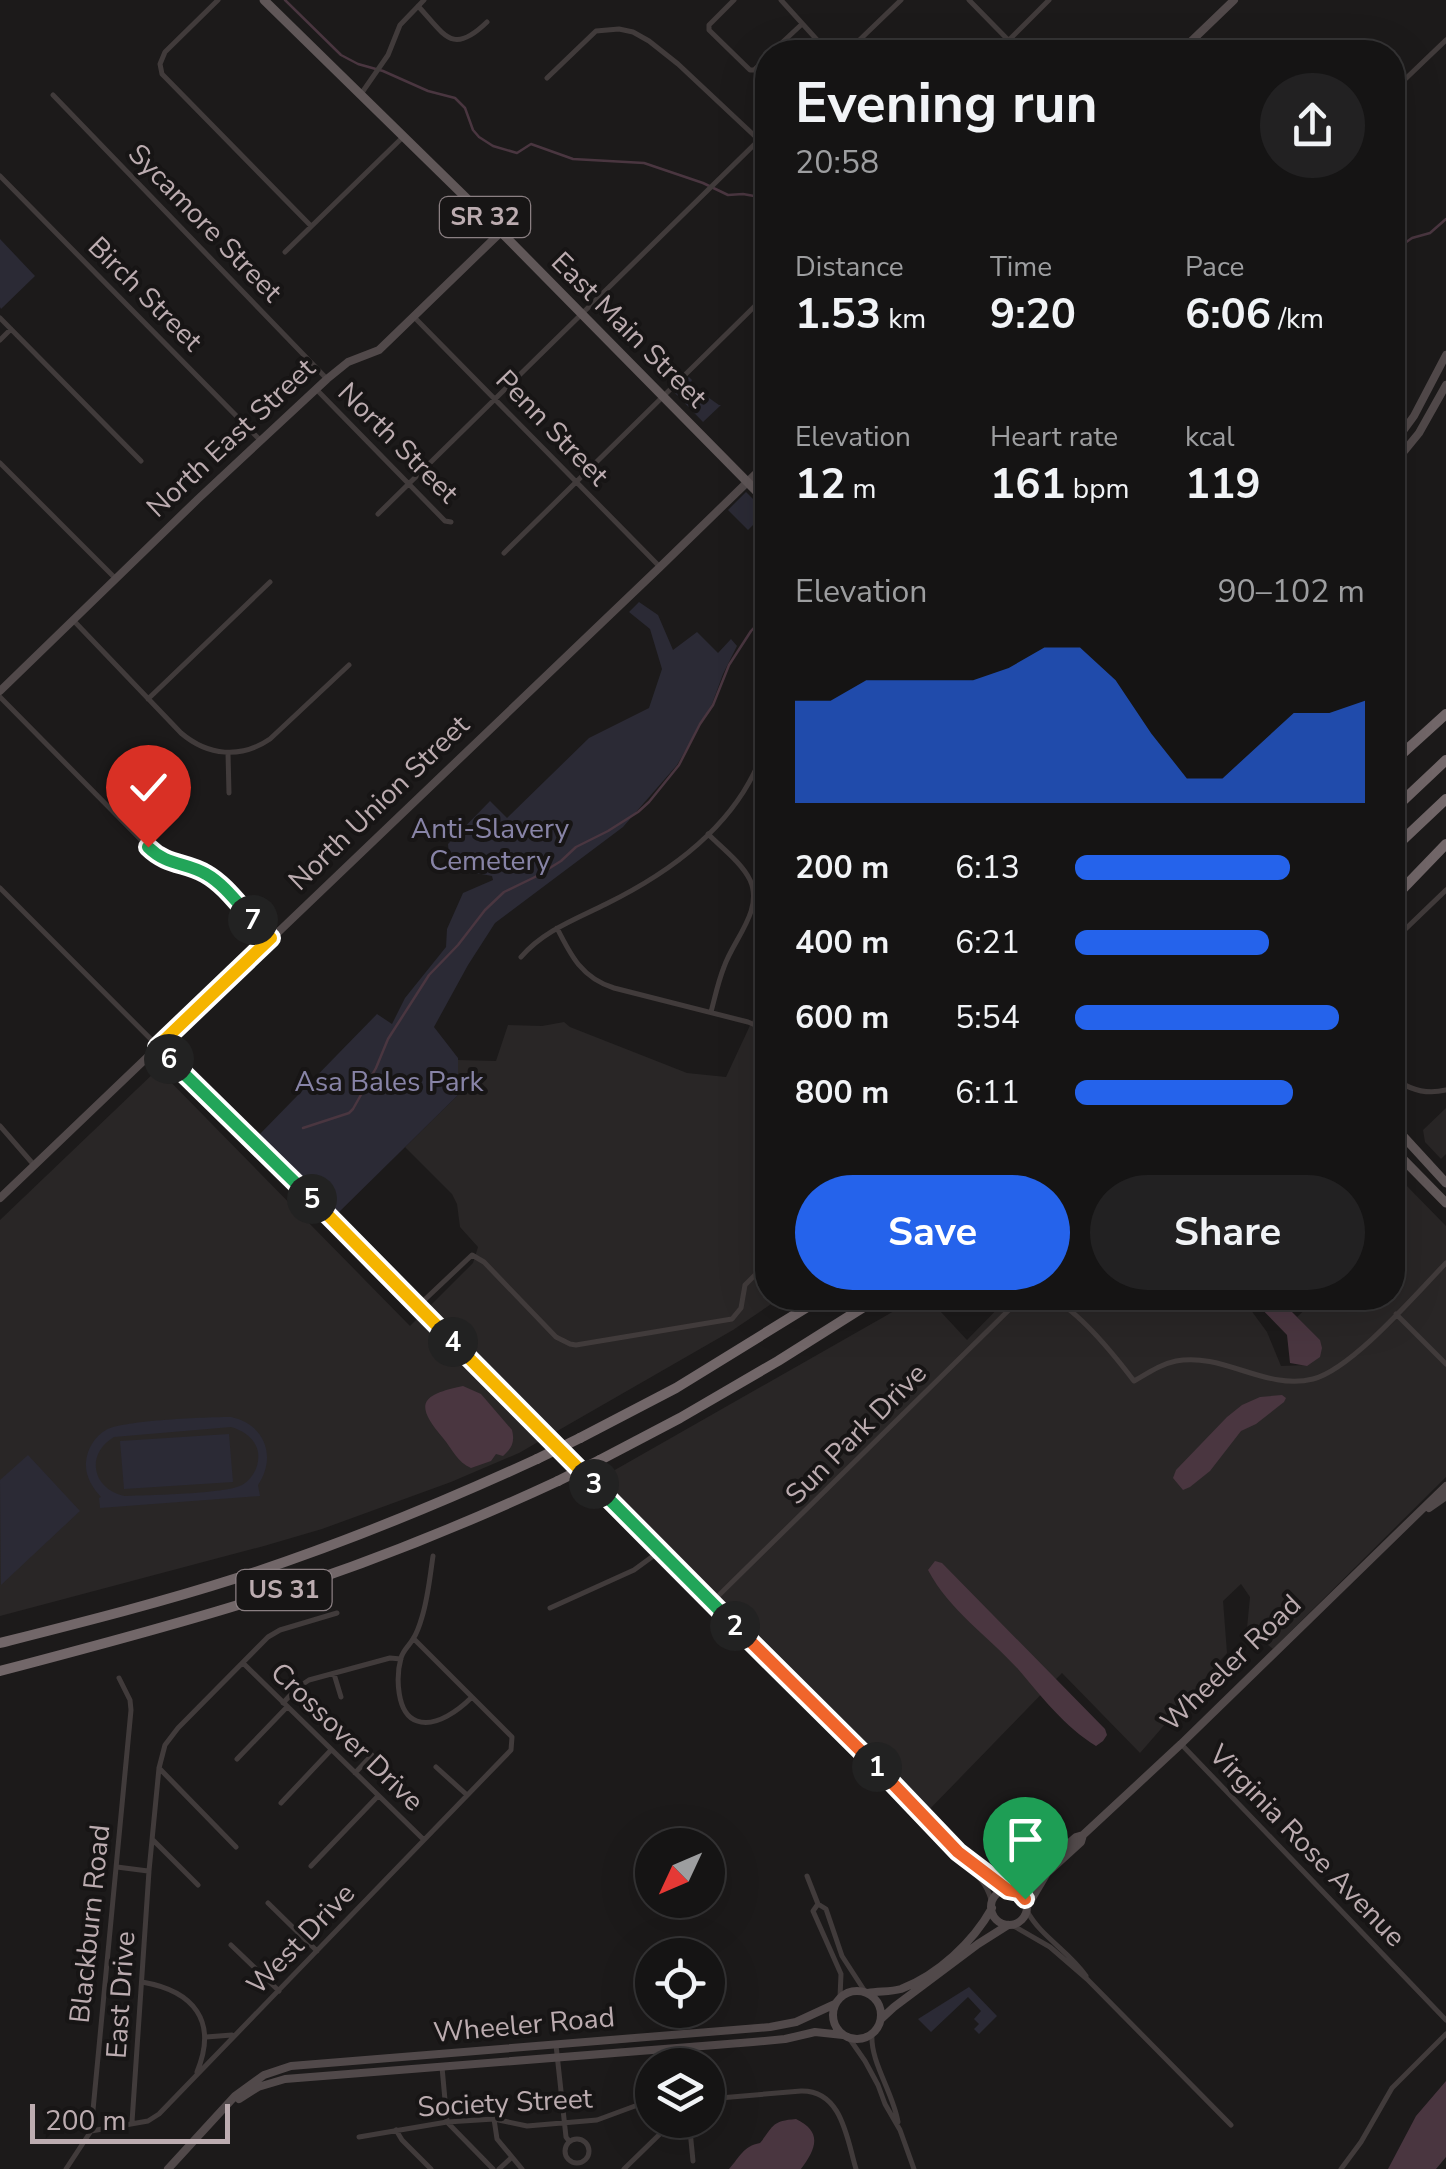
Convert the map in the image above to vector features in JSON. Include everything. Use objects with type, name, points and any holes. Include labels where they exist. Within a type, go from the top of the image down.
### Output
[{"type":"highway","points":[[1405,751],[1446,714]]},
{"type":"highway","points":[[1405,799],[1446,760]]},
{"type":"highway","points":[[1405,838],[1446,799]]},
{"type":"highway","points":[[1405,887],[1446,844]]},
{"type":"highway","name":"US 31","points":[[0,1643],[135,1608],[284,1562],[446,1500],[676,1388],[803,1310]]},
{"type":"highway","name":"US 31","points":[[0,1671],[145,1633],[296,1586],[558,1481],[734,1387],[860,1310]]},
{"type":"main road","name":"East Main Street","points":[[264,0],[501,232],[747,482]]},
{"type":"main road","name":"SR 32","points":[[747,482],[755,490]]},
{"type":"main road","points":[[1405,1138],[1446,1183]]},
{"type":"main road","points":[[1405,1161],[1446,1202]]},
{"type":"street","points":[[218,0],[165,52],[160,64],[162,74],[312,226]]},
{"type":"street","points":[[361,94],[380,69],[400,25],[424,0]]},
{"type":"street","points":[[734,0],[708,28],[750,70],[755,69]]},
{"type":"street","points":[[782,0],[817,40]]},
{"type":"street","points":[[860,40],[900,0]]},
{"type":"street","points":[[969,0],[1007,40]]},
{"type":"street","points":[[1009,40],[1049,0]]},
{"type":"street","points":[[1192,40],[1234,0]]},
{"type":"street","points":[[418,6],[456,41],[467,39],[487,22]]},
{"type":"street","points":[[785,40],[802,24]]},
{"type":"street","points":[[547,78],[596,31],[633,32],[678,64],[755,136]]},
{"type":"street","points":[[1405,80],[1446,40]]},
{"type":"street","name":"Sycamore Street","points":[[54,95],[327,379]]},
{"type":"street","points":[[285,252],[404,136]]},
{"type":"street","points":[[378,514],[755,144]]},
{"type":"street","name":"Birch Street","points":[[0,176],[261,441]]},
{"type":"street","name":"North East Street","points":[[0,694],[115,578],[316,389],[352,359],[380,350],[501,232]]},
{"type":"street","points":[[504,552],[755,306]]},
{"type":"street","name":"Penn Street","points":[[414,317],[660,567]]},
{"type":"street","points":[[0,318],[140,461]]},
{"type":"street","points":[[0,340],[12,329]]},
{"type":"street","points":[[1405,428],[1446,355]]},
{"type":"street","points":[[1405,451],[1420,433],[1446,384]]},
{"type":"street","name":"North Street","points":[[316,389],[446,522],[452,522]]},
{"type":"street","points":[[0,463],[115,578]]},
{"type":"street","name":"North Union Street","points":[[0,1198],[755,474]]},
{"type":"street","points":[[148,699],[270,582]]},
{"type":"street","points":[[72,620],[181,733],[214,751],[250,750],[270,740],[349,665]]},
{"type":"street","points":[[0,694],[156,855],[213,878],[271,938]]},
{"type":"street","points":[[228,753],[228,793]]},
{"type":"street","points":[[521,957],[538,940],[644,885],[676,862],[738,801],[755,772]]},
{"type":"street","points":[[708,834],[747,874],[754,898],[723,968],[711,1012]]},
{"type":"street","points":[[0,888],[958,1852],[1009,1890],[1022,1895],[1036,1926],[1068,1954],[1087,1979],[1231,2125]]},
{"type":"street","points":[[1405,929],[1446,890]]},
{"type":"street","points":[[558,928],[576,964],[593,980],[755,1024]]},
{"type":"street","points":[[1405,1086],[1434,1093],[1446,1090]]},
{"type":"street","points":[[0,1126],[34,1165]]},
{"type":"street","points":[[418,1306],[472,1254],[556,1337],[576,1345],[732,1319],[742,1308],[745,1284],[755,1274]]},
{"type":"street","points":[[1405,1305],[1446,1263]]},
{"type":"street","name":"Sun Park Drive","points":[[712,1602],[1009,1310]]},
{"type":"street","points":[[1069,1310],[1134,1381],[1171,1362],[1194,1359],[1286,1381],[1314,1379],[1340,1367],[1400,1310]]},
{"type":"street","points":[[1396,1314],[1446,1364]]},
{"type":"street","name":"Wheeler Road","points":[[1009,1890],[1024,1883],[1083,1835],[1446,1486]]},
{"type":"street","name":"Wheeler Road","points":[[1408,1522],[1446,1496]]},
{"type":"street","points":[[550,1608],[634,1570],[660,1550]]},
{"type":"street","points":[[414,1638],[472,1696],[456,1711],[437,1720],[415,1721],[406,1712],[400,1700],[398,1676],[400,1659],[414,1638],[424,1608],[433,1556]]},
{"type":"street","name":"East Drive","points":[[132,2122],[149,1871],[159,1768],[165,1745],[268,1637],[337,1613]]},
{"type":"street","points":[[238,1759],[304,1683],[390,1658],[400,1659]]},
{"type":"street","name":"Crossover Drive","points":[[242,1663],[424,1840]]},
{"type":"street","points":[[334,1674],[341,1697]]},
{"type":"street","name":"Blackburn Road","points":[[66,2169],[91,2131],[131,1710],[119,1678]]},
{"type":"street","name":"West Drive","points":[[91,2131],[153,2119],[508,1754],[512,1736],[472,1696]]},
{"type":"street","name":"Virginia Rose Avenue","points":[[1181,1744],[1446,2020]]},
{"type":"street","points":[[281,1803],[331,1750]]},
{"type":"street","points":[[355,1773],[372,1754]]},
{"type":"street","points":[[436,1767],[467,1796]]},
{"type":"street","points":[[159,1768],[236,1847]]},
{"type":"street","points":[[312,1866],[378,1796]]},
{"type":"street","name":"Wheeler Road","points":[[1027,1909],[1047,1873],[1081,1842],[1083,1835]]},
{"type":"street","points":[[153,1840],[198,1885]]},
{"type":"street","points":[[958,1852],[985,1882],[996,1920],[1050,1946],[1087,1979]]},
{"type":"street","points":[[116,1867],[149,1871]]},
{"type":"street","points":[[807,1876],[818,1904],[826,1909],[842,1956],[880,2006],[881,2019]]},
{"type":"street","points":[[837,2001],[851,1991],[900,1989],[940,1966],[972,1937],[999,1893],[1009,1890]]},
{"type":"street","points":[[268,1904],[317,1952]]},
{"type":"street","points":[[818,1904],[812,1911],[841,1974],[833,2021],[866,2061],[900,2130],[914,2169]]},
{"type":"street","points":[[900,2130],[895,2105],[872,2052],[872,2034],[894,2006],[978,1944],[1020,1922],[1027,1909]]},
{"type":"street","points":[[231,1945],[278,1991]]},
{"type":"street","points":[[141,1982],[172,1990],[190,2001],[200,2015],[206,2037],[196,2075]]},
{"type":"street","name":"Wheeler Road","points":[[170,2168],[235,2096],[252,2082],[290,2066],[770,2027],[796,2022],[837,2001]]},
{"type":"street","name":"Wheeler Road","points":[[683,2048],[785,2039],[815,2032],[846,2036]]},
{"type":"street","points":[[846,2036],[860,2039],[872,2034]]},
{"type":"street","points":[[1341,2169],[1392,2088],[1446,2034]]},
{"type":"street","points":[[206,2037],[235,2035]]},
{"type":"street","points":[[556,2045],[569,2141]]},
{"type":"street","name":"Wheeler Road","points":[[227,2108],[258,2087],[285,2080],[635,2051]]},
{"type":"street","points":[[442,2067],[447,2122],[496,2169],[511,2158]]},
{"type":"street","points":[[725,2098],[802,2090],[821,2094],[838,2112],[856,2169]]},
{"type":"street","name":"Society Street","points":[[359,2137],[447,2122],[494,2119],[527,2126],[596,2120],[635,2106]]},
{"type":"street","points":[[494,2119],[495,2136],[522,2169]]},
{"type":"street","points":[[396,2130],[431,2169]]},
{"type":"street","points":[[624,2169],[656,2138]]},
{"type":"street","points":[[691,2138],[693,2161]]},
{"type":"street","points":[[579,2139],[587,2144],[589,2152],[584,2160],[568,2160],[564,2150],[569,2141],[579,2139]]},
{"type":"shaded area","points":[[755,1015],[755,1310],[762,1310],[519,1453],[451,1482],[322,1529],[0,1616],[0,1220],[158,1069],[410,1326],[473,1263],[478,1247],[460,1227],[452,1194],[405,1147],[458,1095],[458,1060],[496,1061],[508,1025],[564,1022],[687,1073],[726,1077]]},
{"type":"shaded area","points":[[1446,1108],[1446,1154],[1441,1159],[1425,1142],[1423,1130]]},
{"type":"shaded area","points":[[1405,1184],[1446,1226],[1446,1477],[1273,1649],[1247,1628],[1250,1597],[1241,1584],[1223,1601],[1227,1653],[1140,1753],[1062,1673],[925,1814],[599,1479],[896,1310],[939,1310],[967,1340],[996,1310],[1251,1310],[1267,1332],[1281,1366],[1307,1365],[1320,1340],[1297,1317],[1304,1310],[1405,1310]]},
{"type":"shaded area","points":[[1263,1310],[1290,1310],[1320,1340],[1320,1357],[1307,1366],[1290,1363],[1287,1335]]},
{"type":"shaded area","points":[[463,1386],[481,1394],[513,1434],[512,1444],[503,1456],[496,1454],[491,1461],[471,1468],[434,1427],[425,1409],[437,1393]]},
{"type":"shaded area","points":[[1260,1397],[1286,1398],[1284,1402],[1241,1431],[1210,1471],[1183,1490],[1173,1478],[1176,1470],[1227,1417]]},
{"type":"shaded area","points":[[935,1561],[942,1563],[1105,1729],[1103,1741],[1096,1746],[1074,1730],[958,1610],[928,1570]]},
{"type":"shaded area","points":[[1446,2081],[1446,2157],[1436,2169],[1388,2169],[1416,2116]]},
{"type":"shaded area","points":[[796,2119],[810,2129],[814,2141],[801,2169],[729,2169],[746,2149],[760,2143],[774,2125]]},
{"type":"green space","points":[[0,239],[35,276],[1,309],[0,307]]},
{"type":"green space","points":[[689,377],[692,386],[721,405],[703,422],[674,392]]},
{"type":"green space","points":[[746,492],[755,501],[755,523],[748,530],[728,510]]},
{"type":"green space","name":"Asa Bales Park","points":[[639,602],[658,615],[673,650],[697,632],[718,653],[731,639],[737,646],[712,704],[677,765],[623,827],[495,923],[434,1027],[458,1058],[458,1095],[337,1214],[257,1137],[377,1014],[392,1024],[405,998],[446,947],[447,929],[463,893],[493,880],[492,876],[465,871],[449,856],[448,844],[490,801],[507,818],[589,738],[649,708],[662,669],[650,629],[629,612]]},
{"type":"green space","points":[[231,1417],[252,1427],[264,1443],[267,1464],[258,1485],[260,1496],[100,1508],[101,1497],[90,1481],[86,1462],[90,1448],[102,1433],[129,1424]],"holes":[[[231,1427],[252,1439],[257,1447],[257,1467],[242,1485],[186,1494],[125,1496],[99,1479],[99,1452],[114,1437]]]},
{"type":"green space","points":[[229,1434],[233,1482],[124,1489],[120,1441]]},
{"type":"green space","points":[[28,1455],[80,1511],[1,1585],[0,1480]]},
{"type":"green space","points":[[969,1987],[997,2016],[979,2034],[974,2029],[979,2024],[974,2019],[981,2011],[968,1997],[931,2032],[918,2019]]},
{"type":"waterway","points":[[285,0],[341,55],[455,98],[465,108],[473,130],[493,146],[517,153],[531,144],[573,159],[644,163],[728,195],[755,197]]},
{"type":"waterway","points":[[1405,243],[1430,233],[1446,219]]},
{"type":"waterway","points":[[303,1128],[353,1109],[388,1039],[429,975],[504,892],[537,876],[649,802],[679,765],[713,705],[729,665],[755,627]]},
{"type":"route","points":[[148,847],[172,864],[213,878],[271,938],[157,1047],[878,1768],[939,1834],[1008,1890],[1019,1892],[1025,1899]]},
{"type":"park label","name":"Anti-Slavery Cemetery","points":[[490,845]]}]
